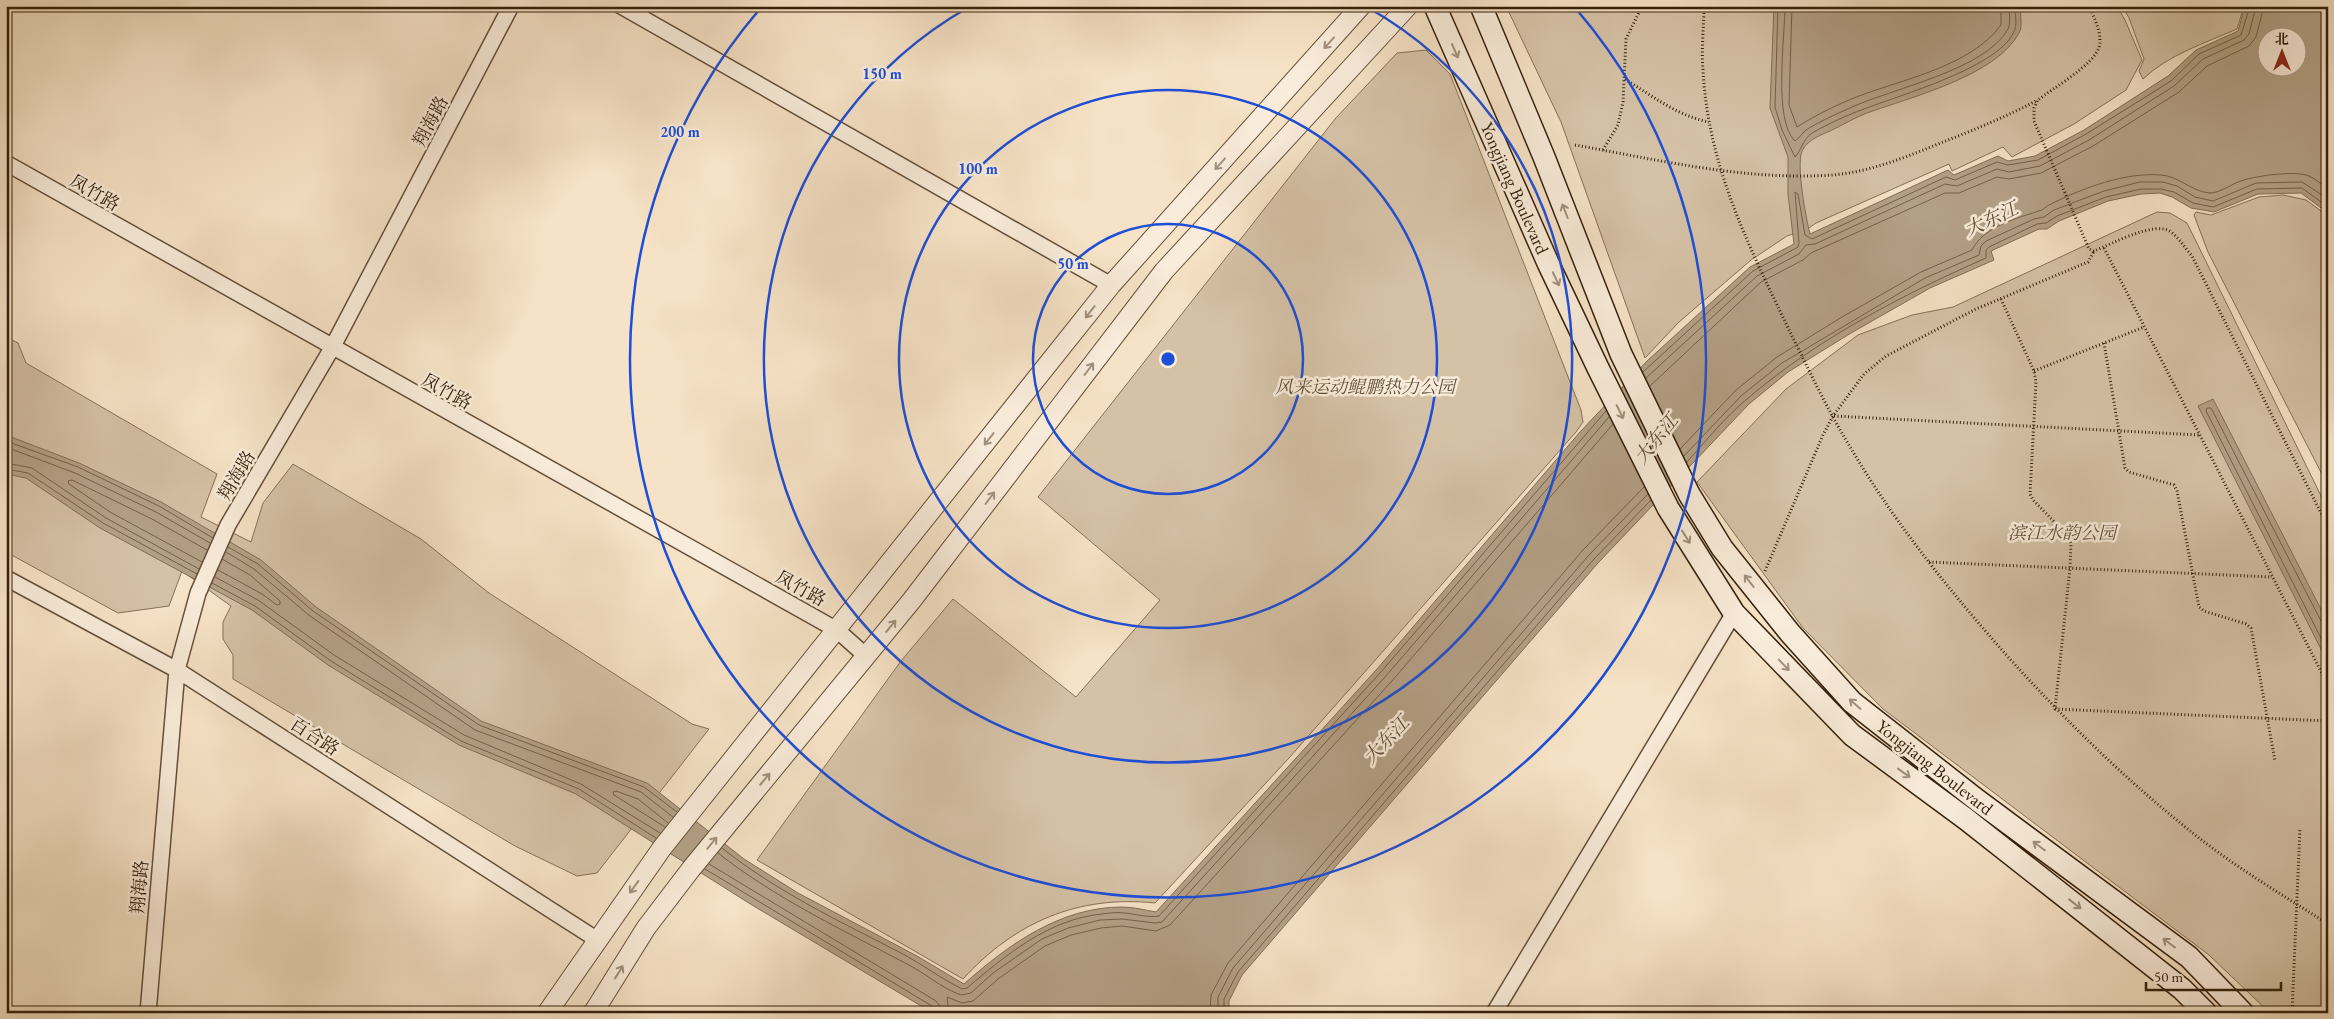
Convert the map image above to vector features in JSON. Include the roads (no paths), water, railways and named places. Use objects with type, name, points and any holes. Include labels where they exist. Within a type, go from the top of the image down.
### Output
[{"type":"main road","name":"Yongjiang Boulevard","points":[[1435,6],[1548,262],[1598,368],[1661,494],[1734,613],[1852,735],[1966,819],[2182,989],[2206,1013]]},
{"type":"main road","name":"Yongjiang Boulevard","points":[[1481,6],[1544,157],[1621,354],[1689,494],[1722,548],[1790,633],[1852,702],[1977,800],[2189,957],[2243,1013]]},
{"type":"street","name":"翔海路","points":[[148,1013],[177,670],[198,593],[228,525],[332,348],[511,6]]},
{"type":"street","points":[[621,6],[1111,285]]},
{"type":"street","points":[[547,1013],[596,939],[662,848],[1111,285],[1361,6]]},
{"type":"street","points":[[593,1013],[646,928],[691,869],[866,656],[1164,272],[1408,6]]},
{"type":"street","name":"凤竹路","points":[[6,163],[332,348],[837,630],[866,656]]},
{"type":"street","name":"百合路","points":[[6,578],[177,670],[596,939]]},
{"type":"street","points":[[1494,1013],[1734,613]]},
{"type":"water","name":"大东江","points":[[1774,6],[2020,6],[2021,23],[2019,33],[2008,48],[1992,61],[1951,83],[1859,116],[1808,143],[1802,151],[1800,168],[1804,205],[1810,234],[1948,170],[1954,175],[1998,156],[2008,161],[2035,156],[2084,130],[2168,76],[2196,50],[2238,31],[2245,6],[2328,6],[2328,213],[2301,193],[2258,194],[2214,212],[2191,208],[2172,197],[2160,193],[2141,194],[2108,201],[2059,221],[2047,229],[2039,229],[1991,251],[1994,260],[1930,288],[1788,372],[1749,404],[1598,563],[1242,975],[1229,1001],[1229,1013],[933,1013],[752,905],[576,794],[459,745],[328,665],[252,610],[100,528],[26,478],[6,474],[6,435],[79,463],[161,502],[261,560],[316,607],[481,721],[647,783],[744,859],[798,893],[917,956],[964,984],[1017,942],[1056,921],[1099,909],[1126,907],[1156,912],[1377,669],[1580,432],[1647,361],[1750,267],[1794,244],[1788,194],[1788,157],[1770,108]]},
{"type":"water","points":[[2213,399],[2328,623],[2328,663],[2198,406]]},
{"type":"park label","name":"风来运动鲲鹏热力公园","points":[[1365,386]]},
{"type":"park label","name":"滨江水韵公园","points":[[2062,532]]}]
